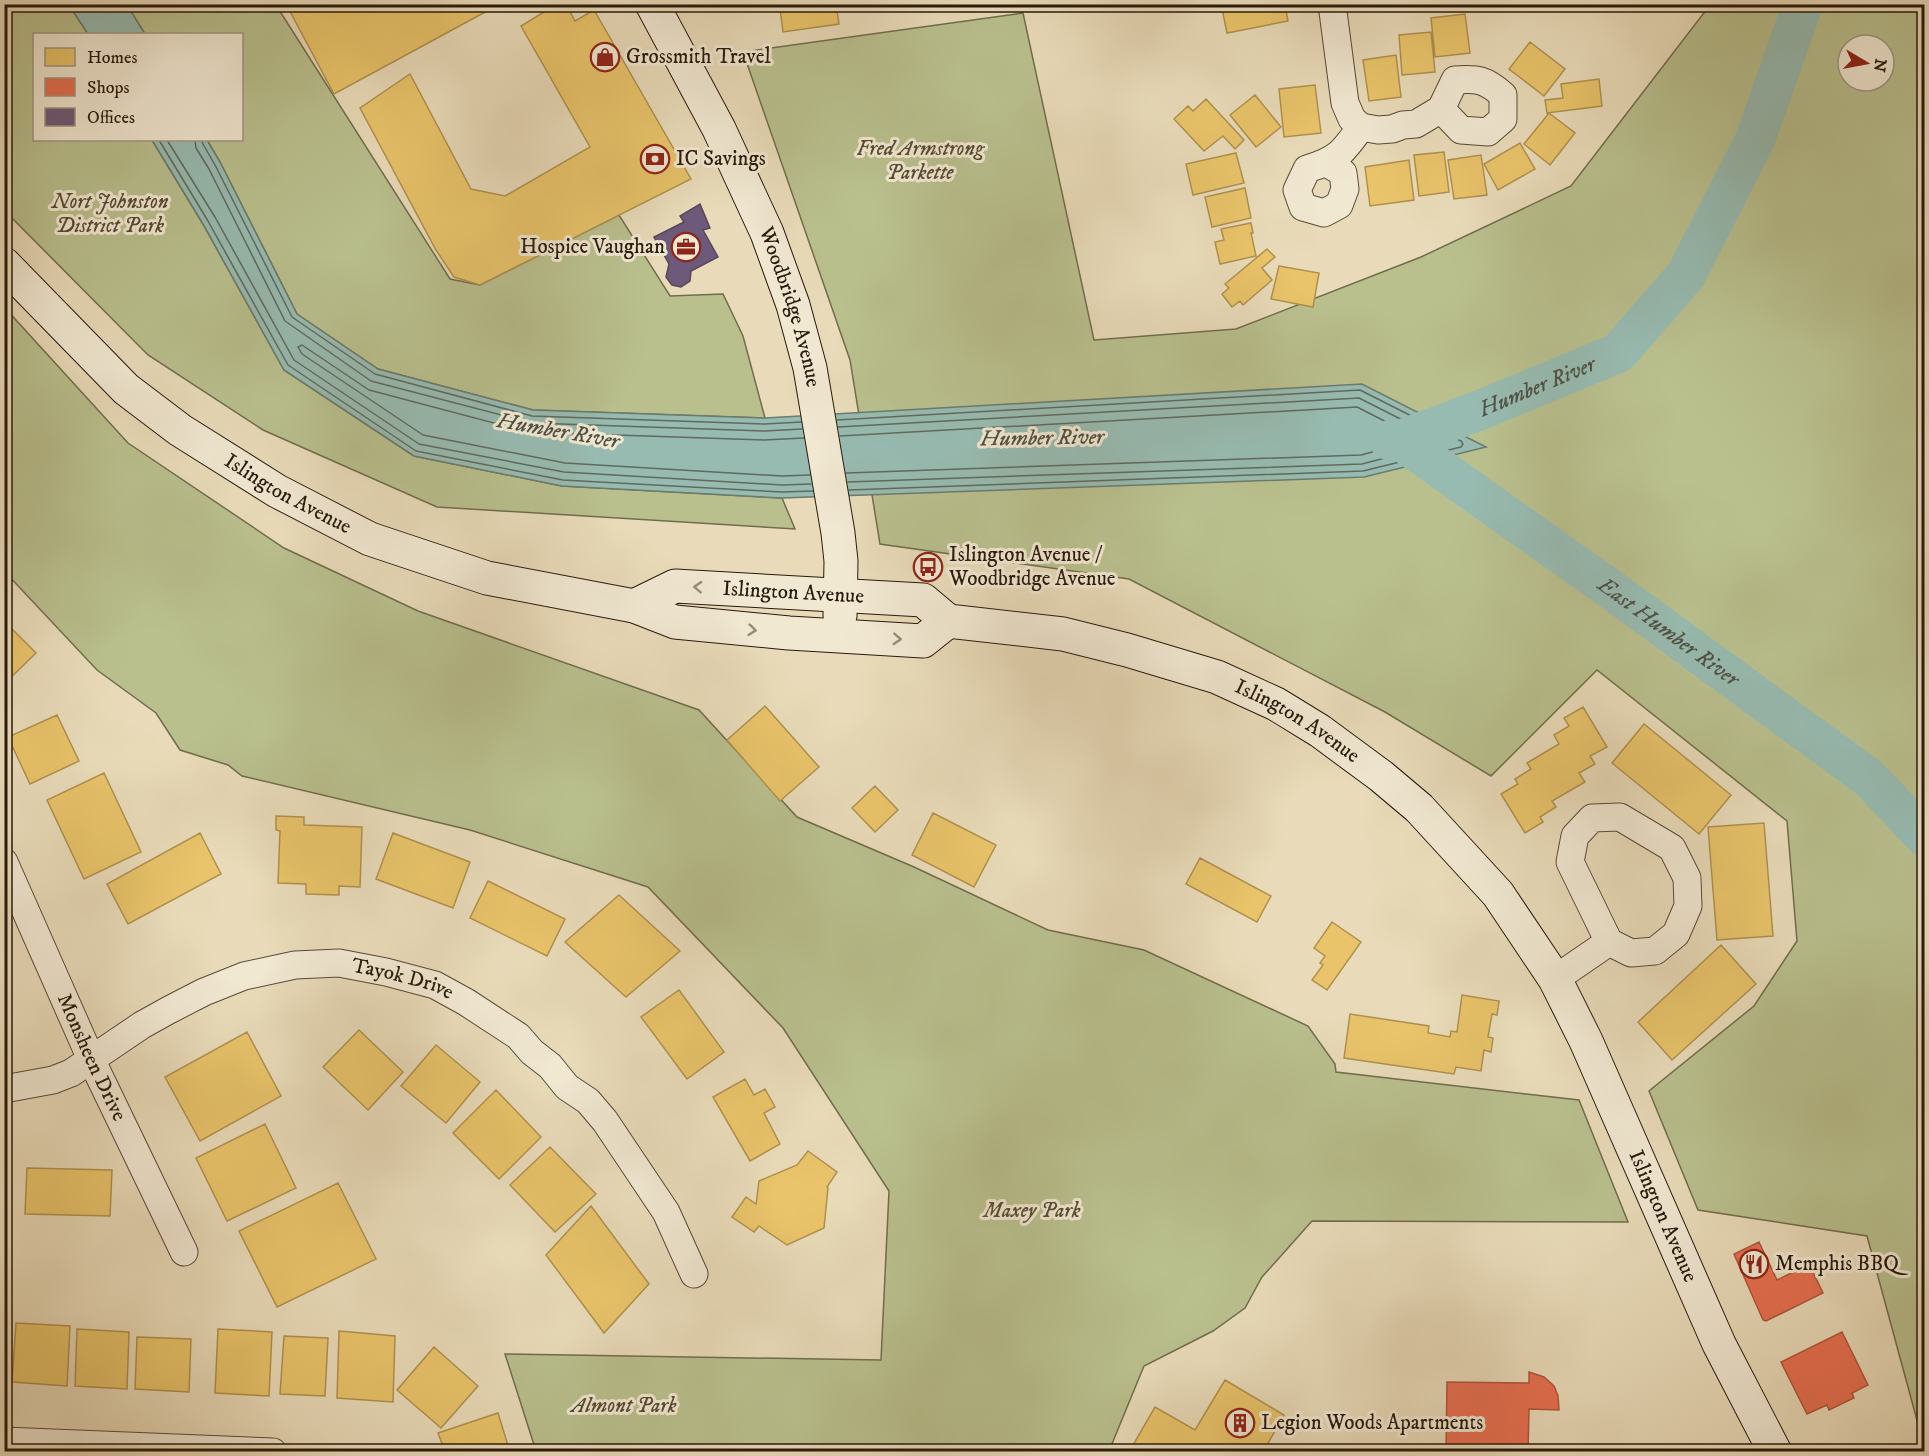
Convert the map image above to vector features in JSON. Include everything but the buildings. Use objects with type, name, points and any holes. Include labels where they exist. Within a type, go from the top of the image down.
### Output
[{"type":"main road","name":"Woodbridge Avenue","points":[[652,4],[719,129],[767,233],[793,304],[810,368],[838,533],[841,561],[839,636]]},
{"type":"main road","name":"Islington Avenue","points":[[4,264],[126,388],[180,430],[277,491],[370,539],[487,578],[634,606],[675,622],[789,633],[923,641],[948,621]]},
{"type":"main road","name":"Islington Avenue","points":[[634,606],[675,586],[923,600],[948,621],[1063,634],[1127,650],[1216,677],[1276,704],[1320,731],[1372,769],[1419,808],[1498,894],[1555,979],[1586,1041],[1719,1344],[1775,1452]]},
{"type":"street","points":[[1332,4],[1345,103],[1352,119],[1361,127],[1378,130],[1392,129],[1416,124],[1441,110]]},
{"type":"street","points":[[1327,164],[1344,150],[1361,127]]},
{"type":"street","points":[[1620,817],[1672,848],[1687,878],[1688,906],[1676,934],[1655,951],[1631,953],[1609,942],[1570,862],[1575,836],[1592,819],[1620,817]]},
{"type":"street","name":"Monsheen Drive","points":[[4,862],[91,1059],[184,1252]]},
{"type":"street","points":[[1555,979],[1609,942]]},
{"type":"street","name":"Tayok Drive","points":[[4,1089],[53,1080],[71,1073],[142,1025],[204,992],[244,976],[295,965],[339,963],[435,985],[518,1036],[532,1052],[550,1066],[567,1087],[588,1101],[605,1121],[666,1212],[694,1274]]},
{"type":"street","points":[[4,1441],[273,1452]]},
{"type":"green space","name":"Nort Johnston District Park","points":[[4,5],[69,5],[87,33],[33,33],[33,141],[153,141],[203,224],[284,370],[414,456],[562,486],[782,498],[795,529],[437,507],[263,430],[148,355],[5,211]]},
{"type":"green space","points":[[127,5],[276,5],[450,279],[480,285],[619,215],[670,296],[723,294],[743,336],[765,418],[533,410],[378,369],[297,314],[208,141],[243,141],[243,33],[144,33]]},
{"type":"green space","name":"Fred Armstrong Parkette","points":[[1710,5],[1924,5],[1924,1446],[1867,1236],[1698,1210],[1649,1091],[1754,1006],[1797,941],[1787,821],[1597,670],[1491,776],[1385,712],[1129,579],[880,544],[850,360],[743,52],[1023,13],[1094,340],[1236,329],[1421,257],[1571,186]]},
{"type":"green space","name":"Maxey Park","points":[[5,308],[128,443],[284,548],[418,611],[699,710],[797,817],[914,867],[1048,930],[1144,950],[1308,1026],[1335,1064],[1336,1072],[1579,1100],[1628,1222],[1312,1221],[1262,1277],[1245,1308],[1213,1331],[1144,1366],[1109,1451],[536,1451],[505,1354],[881,1360],[889,1191],[783,1028],[648,887],[470,830],[242,776],[228,765],[180,750],[156,713],[97,670],[5,572]]},
{"type":"water","points":[[69,5],[127,5],[144,33],[87,33]]},
{"type":"water","points":[[153,141],[208,141],[297,314],[378,369],[533,410],[765,418],[1362,384],[1486,447],[1364,477],[782,498],[562,486],[414,456],[284,370],[203,224]]},
{"type":"waterway","name":"Humber River","points":[[1389,440],[1400,440],[1478,411],[1618,353],[1686,275],[1755,140],[1803,4]]},
{"type":"waterway","name":"East Humber River","points":[[1400,440],[1609,588],[1869,778],[1924,836]]},
{"type":"place","name":"Grossmith Travel","points":[[605,57]]},
{"type":"place","name":"IC Savings","points":[[655,159]]},
{"type":"place","name":"Hospice Vaughan","points":[[686,247]]},
{"type":"place","name":"Islington Avenue / Woodbridge Avenue","points":[[928,567]]},
{"type":"place","name":"Memphis BBQ","points":[[1754,1264]]},
{"type":"place","name":"Legion Woods Apartments","points":[[1240,1423]]},
{"type":"park label","name":"Almont Park","points":[[624,1406]]}]
